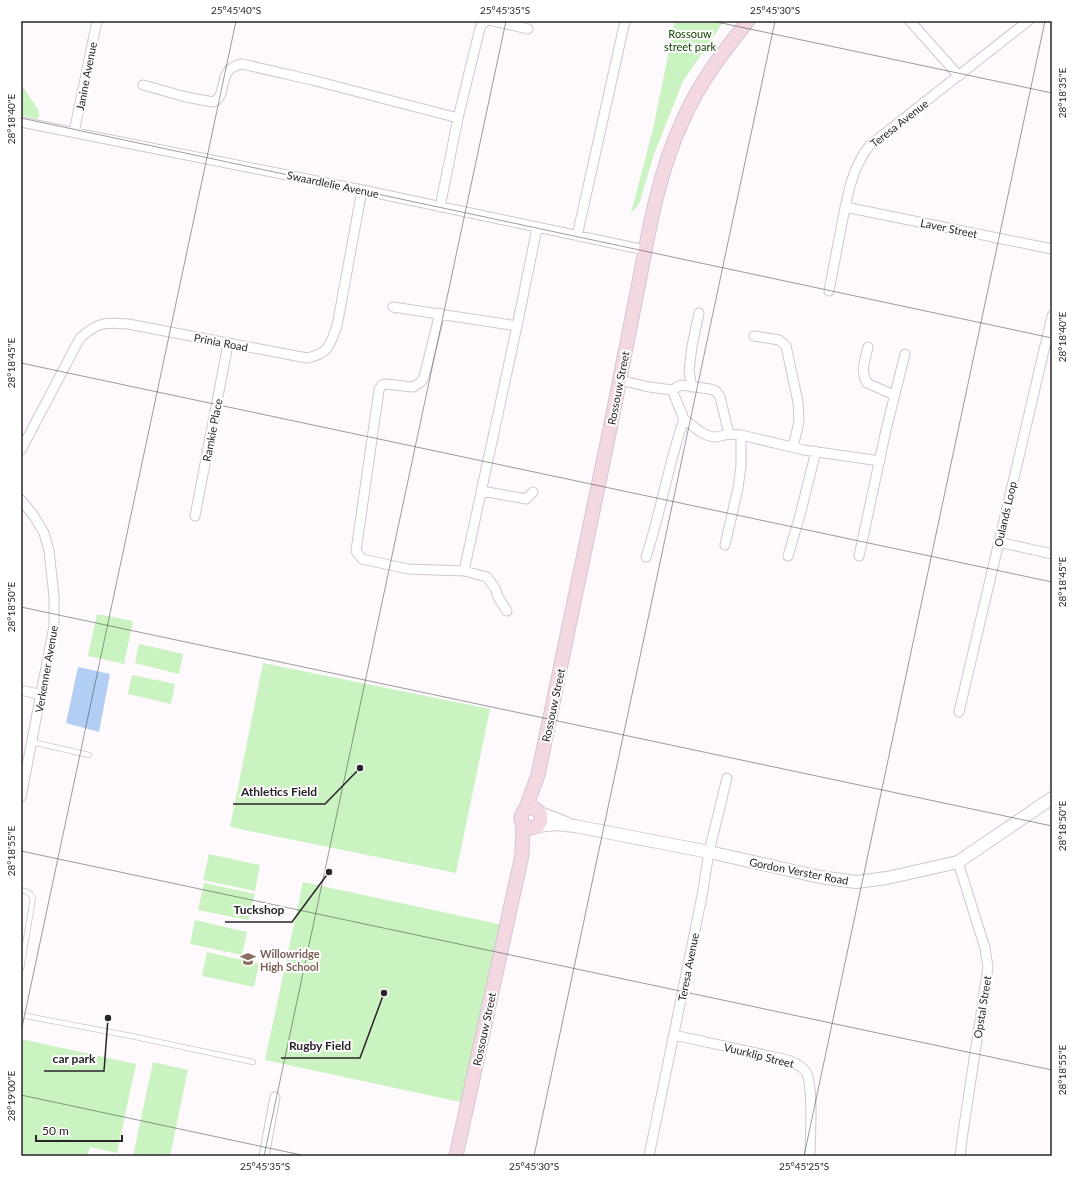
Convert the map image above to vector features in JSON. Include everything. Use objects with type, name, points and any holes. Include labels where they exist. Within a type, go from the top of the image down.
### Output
[{"type":"main road","name":"Rossouw Street","points":[[531,826],[521,815],[525,810],[538,775],[620,380],[645,250],[662,179],[670,151],[682,120],[695,95],[715,62],[748,21]]},
{"type":"main road","name":"Rossouw Street","points":[[456,1156],[522,855],[531,826],[541,819],[539,812],[538,775]]},
{"type":"main road","points":[[525,810],[530,807],[539,812]]},
{"type":"street","name":"Janine Avenue","points":[[74,132],[97,21]]},
{"type":"street","points":[[440,207],[458,118],[480,28],[483,23],[487,21]]},
{"type":"street","points":[[493,21],[528,29]]},
{"type":"street","points":[[577,236],[625,21]]},
{"type":"street","points":[[910,21],[959,76]]},
{"type":"street","name":"Teresa Avenue","points":[[828,291],[845,207],[855,169],[864,152],[870,145],[1028,21]]},
{"type":"street","points":[[143,85],[213,102],[218,99],[228,70],[242,64],[312,80],[458,118]]},
{"type":"street","name":"Swaardlelie Avenue","points":[[21,122],[362,190],[645,250]]},
{"type":"street","name":"Prinia Road","points":[[21,450],[80,338],[92,328],[109,322],[128,324],[307,358],[319,355],[326,350],[331,342],[337,326],[362,190]]},
{"type":"street","name":"Laver Street","points":[[845,207],[1052,249]]},
{"type":"street","points":[[464,571],[518,326],[537,228]]},
{"type":"street","points":[[393,307],[518,326]]},
{"type":"street","points":[[692,387],[689,371],[692,346],[699,313]]},
{"type":"street","points":[[440,314],[421,382],[413,387],[385,384],[382,385],[379,390],[356,551],[362,559],[408,569],[464,571],[487,577],[495,588],[498,598],[507,611]]},
{"type":"street","name":"Oulands Loop","points":[[959,712],[1052,316]]},
{"type":"street","points":[[754,336],[779,340],[786,346],[798,402],[799,422],[793,447]]},
{"type":"street","name":"Ramkie Place","points":[[195,516],[228,344]]},
{"type":"street","points":[[868,347],[863,368],[863,375],[867,383],[894,395]]},
{"type":"street","points":[[859,556],[894,395],[905,354]]},
{"type":"street","points":[[620,380],[649,387],[672,390],[680,385],[710,388],[719,394],[729,434]]},
{"type":"street","points":[[672,390],[684,419],[708,435],[716,437],[729,434],[741,435],[793,447],[880,461]]},
{"type":"street","points":[[646,558],[654,533],[674,449],[684,419]]},
{"type":"street","points":[[725,545],[738,488],[741,466],[741,435]]},
{"type":"street","points":[[788,556],[816,451]]},
{"type":"street","points":[[482,491],[526,499],[533,492]]},
{"type":"street","name":"Verkenner Avenue","points":[[21,500],[34,516],[44,533],[49,552],[52,575],[54,626],[42,695],[21,797]]},
{"type":"street","points":[[999,542],[1052,554]]},
{"type":"street","points":[[21,690],[42,695]]},
{"type":"street","name":"Teresa Avenue","points":[[649,1156],[702,896],[709,852],[727,778]]},
{"type":"street","name":"Gordon Verster Road","points":[[531,826],[557,824],[575,826],[709,852],[820,877],[856,882],[887,878],[958,862],[1052,798]]},
{"type":"street","name":"Gordon Verster Road","points":[[539,812],[575,826]]},
{"type":"street","name":"Opstal Street","points":[[958,862],[985,948],[988,967],[960,1156]]},
{"type":"street","name":"Vuurklip Street","points":[[674,1035],[788,1060],[798,1064],[806,1070],[809,1078],[810,1091],[810,1156]]},
{"type":"street","points":[[264,1156],[275,1097]]},
{"type":"lane","points":[[32,742],[89,755]]},
{"type":"lane","points":[[21,890],[28,892],[33,898],[21,969]]},
{"type":"lane","points":[[21,1014],[253,1062]]},
{"type":"green space","name":"Rossouw street park","points":[[675,21],[724,21],[683,81],[654,154],[639,204],[631,213],[653,129]]},
{"type":"green space","points":[[21,84],[39,111],[38,119],[21,116]]},
{"type":"green space","points":[[97,614],[133,621],[124,664],[88,656]]},
{"type":"green space","points":[[139,644],[183,654],[179,674],[135,663]]},
{"type":"green space","points":[[263,663],[490,709],[456,873],[230,827]]},
{"type":"green space","points":[[132,675],[175,684],[171,704],[128,694]]},
{"type":"green space","points":[[209,854],[260,865],[255,891],[203,880]]},
{"type":"green space","points":[[303,882],[503,925],[465,1103],[265,1060]]},
{"type":"green space","points":[[204,883],[255,894],[248,920],[198,910]]},
{"type":"green space","points":[[195,920],[247,932],[242,955],[190,944]]},
{"type":"green space","points":[[207,952],[259,964],[254,987],[202,976]]},
{"type":"green space","points":[[21,1039],[136,1064],[117,1153],[90,1147],[87,1156],[21,1156]]},
{"type":"green space","points":[[153,1062],[188,1070],[170,1156],[133,1156]]},
{"type":"water","points":[[78,667],[110,674],[99,732],[66,723]]},
{"type":"place","name":"Athletics Field","points":[[360,768]]},
{"type":"place","name":"Tuckshop","points":[[329,872]]},
{"type":"place","name":"Willowridge High School","points":[[248,959]]},
{"type":"place","name":"Rugby Field","points":[[384,993]]},
{"type":"place","name":"car park","points":[[108,1018]]}]
